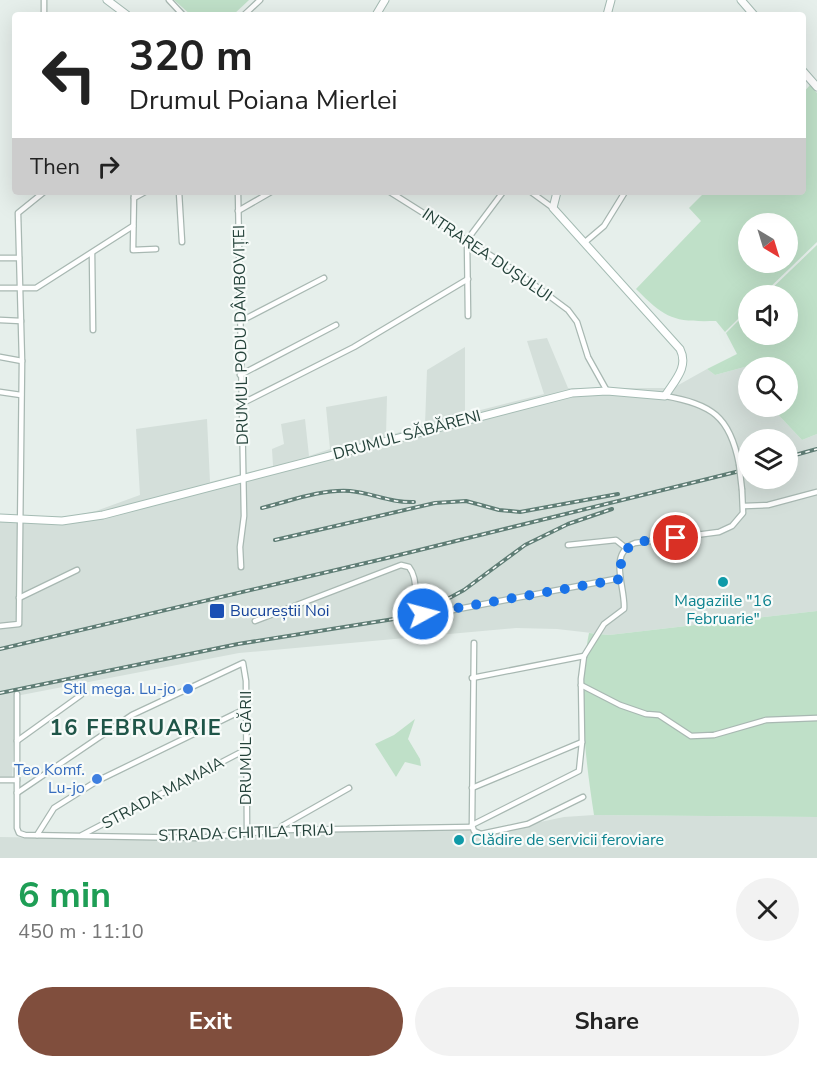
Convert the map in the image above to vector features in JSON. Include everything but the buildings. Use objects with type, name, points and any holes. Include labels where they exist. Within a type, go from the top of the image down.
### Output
[{"type":"main road","points":[[107,0],[124,12]]},
{"type":"main road","points":[[806,75],[817,87]]},
{"type":"main road","points":[[556,195],[553,208],[680,349],[684,366],[665,396]]},
{"type":"main road","name":"DRUMUL SĂBĂRENI","points":[[0,518],[83,519],[244,479],[547,398],[607,391],[665,396]]},
{"type":"street","points":[[169,0],[180,12]]},
{"type":"street","points":[[247,12],[260,0]]},
{"type":"street","points":[[0,626],[19,624],[22,361],[18,213],[40,195]]},
{"type":"street","points":[[134,195],[133,250],[156,249]]},
{"type":"street","points":[[179,195],[182,242]]},
{"type":"street","name":"DRUMUL PODU DÂMBOVIȚEI","points":[[238,195],[240,375],[244,479]]},
{"type":"street","points":[[238,211],[266,195]]},
{"type":"street","name":"INTRAREA DUȘULUI","points":[[395,195],[517,272],[568,310],[577,322],[588,357],[607,391]]},
{"type":"street","points":[[468,316],[467,240],[501,195]]},
{"type":"street","points":[[535,195],[553,208]]},
{"type":"street","points":[[584,243],[604,226],[623,195]]},
{"type":"street","points":[[0,288],[36,288],[133,226]]},
{"type":"street","points":[[92,253],[93,330]]},
{"type":"street","points":[[0,258],[19,258]]},
{"type":"street","points":[[241,321],[324,278]]},
{"type":"street","points":[[241,404],[354,347],[468,279]]},
{"type":"street","points":[[0,320],[21,321]]},
{"type":"street","points":[[240,375],[336,325]]},
{"type":"street","points":[[0,357],[22,361]]},
{"type":"street","points":[[0,392],[21,395]]},
{"type":"street","name":"DRUMUL SĂBĂRENI","points":[[665,396],[700,403],[713,411],[731,434],[739,464],[744,506]]},
{"type":"street","points":[[241,567],[244,479]]},
{"type":"street","points":[[474,643],[472,826],[579,771],[584,656],[604,624],[624,609],[620,560],[626,548],[636,543],[724,531],[740,519],[744,506],[768,505],[817,492]]},
{"type":"street","points":[[568,545],[616,540],[626,548]]},
{"type":"street","points":[[255,621],[401,565],[409,567],[413,573],[415,601],[425,615],[621,579]]},
{"type":"street","points":[[19,598],[77,570]]},
{"type":"street","points":[[472,678],[584,656]]},
{"type":"street","name":"DRUMUL GĂRII","points":[[17,793],[132,715],[243,663],[247,833]]},
{"type":"street","points":[[17,741],[81,695],[82,685]]},
{"type":"street","points":[[581,685],[620,705],[641,713],[659,715],[691,736],[714,735],[766,720],[817,718]]},
{"type":"street","points":[[17,694],[18,831],[23,835],[37,835],[45,818],[54,808],[97,781],[245,709]]},
{"type":"street","points":[[472,788],[582,742]]},
{"type":"street","name":"STRADA MAMAIA","points":[[82,835],[244,750]]},
{"type":"street","points":[[0,780],[16,780]]},
{"type":"street","points":[[282,830],[282,826],[349,788]]},
{"type":"street","name":"STRADA CHITILA TRIAJ","points":[[37,835],[188,838],[282,830],[472,826],[481,834],[528,824],[583,797]]},
{"type":"shaded area","points":[[547,338],[568,388],[673,388],[707,369],[715,375],[738,369],[738,417],[780,417],[792,429],[738,429],[738,489],[798,489],[798,436],[802,440],[817,434],[817,611],[609,635],[557,629],[516,628],[239,653],[16,696],[12,779],[0,779],[0,515],[67,517],[96,511],[140,495],[136,429],[207,419],[210,482],[273,466],[272,449],[284,444],[281,424],[305,419],[309,456],[330,449],[326,407],[387,396],[386,436],[425,425],[427,370],[465,347],[465,414],[544,394],[527,341]]},
{"type":"shaded area","points":[[594,815],[817,817],[817,858],[0,858],[0,837],[180,840],[270,833],[459,829],[469,830],[479,835],[564,817]]},
{"type":"green space","points":[[174,0],[249,0],[236,12],[188,12]]},
{"type":"green space","points":[[810,85],[817,93],[817,242],[798,260],[798,213],[738,213],[738,273],[785,273],[772,285],[738,285],[738,319],[725,332],[716,321],[690,321],[671,317],[655,307],[636,289],[701,221],[689,208],[702,195],[806,195],[806,90]]},
{"type":"green space","points":[[817,245],[817,434],[802,440],[798,436],[798,429],[792,429],[780,417],[798,417],[798,357],[738,357],[738,369],[715,375],[707,369],[737,354],[726,333],[738,321],[738,345],[798,345],[798,285],[775,285],[788,273],[798,273],[798,263]]},
{"type":"green space","points":[[817,611],[817,817],[594,815],[585,747],[583,701],[585,655],[589,633],[609,635]]},
{"type":"green space","points":[[415,719],[408,739],[420,759],[421,766],[405,762],[396,777],[375,744],[394,735]]},
{"type":"railway","points":[[798,454],[817,449]]},
{"type":"railway","points":[[0,649],[387,558],[738,471]]},
{"type":"railway","points":[[262,508],[306,496],[339,491],[414,502]]},
{"type":"railway","points":[[275,540],[435,503],[466,501],[499,510],[520,512],[618,494]]},
{"type":"railway","points":[[0,693],[238,644],[400,618],[429,609],[464,590],[525,545],[568,524],[612,509]]},
{"type":"place","name":"Magaziile \"16 Februarie\"","points":[[723,582]]},
{"type":"place","name":"Bucureștii Noi","points":[[217,611]]},
{"type":"place","name":"Stil mega. Lu-jo","points":[[188,689]]},
{"type":"place","name":"Teo Komf. Lu-jo","points":[[97,779]]},
{"type":"place","name":"Clădire de servicii feroviare","points":[[459,840]]},
{"type":"district","name":"16 FEBRUARIE","points":[[136,728]]},
{"type":"route","points":[[423,614],[428,615],[621,579],[620,560],[623,552],[630,545],[676,538]]}]
